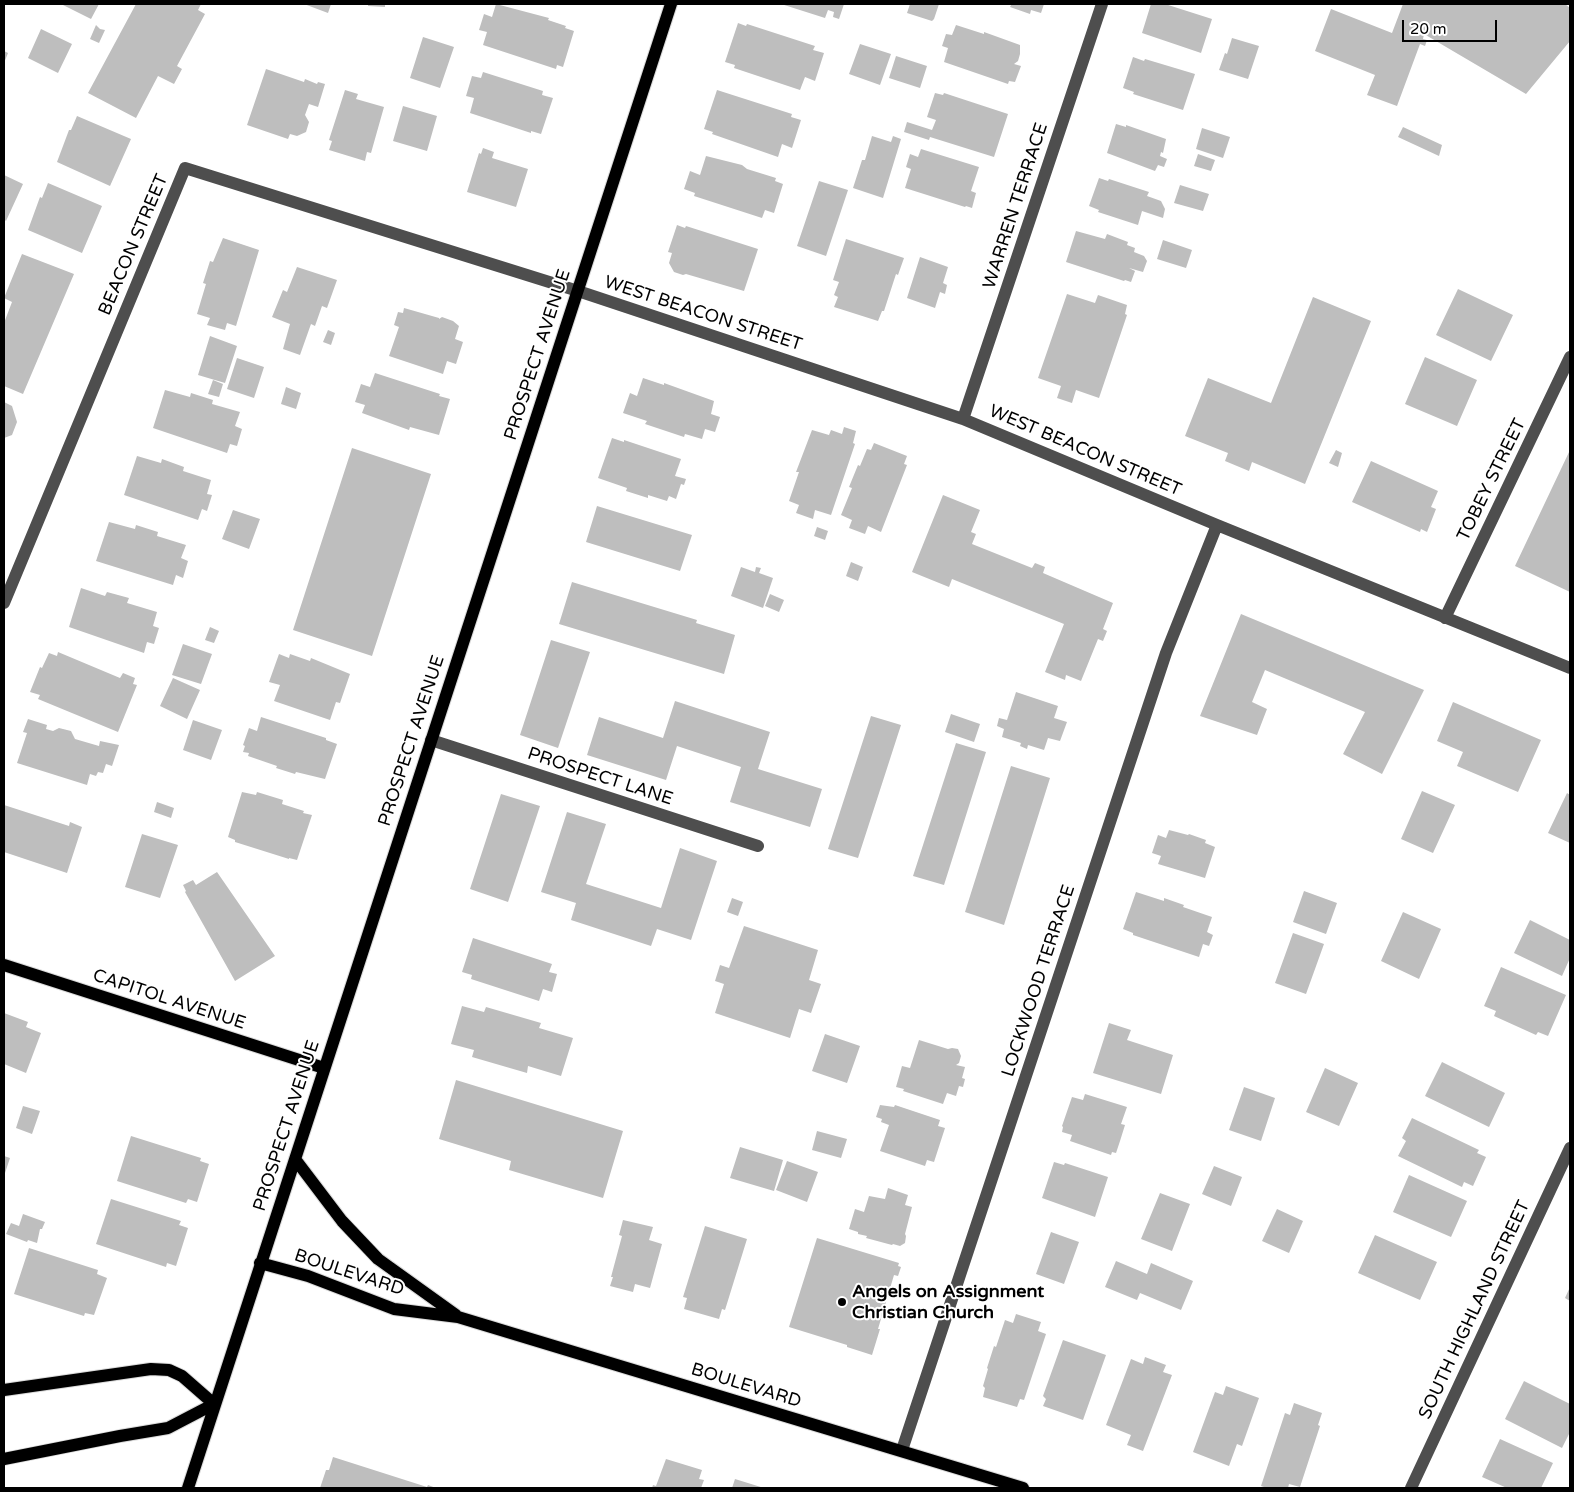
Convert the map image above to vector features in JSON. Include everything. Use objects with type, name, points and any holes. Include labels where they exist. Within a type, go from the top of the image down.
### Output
[{"type":"main road","name":"PROSPECT AVENUE","points":[[188,1488],[671,4]]},
{"type":"main road","name":"CAPITOL AVENUE","points":[[4,965],[324,1068]]},
{"type":"main road","name":"BOULEVARD","points":[[295,1159],[342,1221],[378,1259],[458,1316]]},
{"type":"main road","name":"BOULEVARD","points":[[260,1263],[308,1276],[394,1309],[458,1316],[1024,1488]]},
{"type":"main road","points":[[4,1390],[151,1369],[169,1370],[182,1376],[214,1404],[168,1428],[4,1459]]},
{"type":"street","name":"WARREN TERRACE","points":[[963,419],[1102,4]]},
{"type":"street","name":"BEACON STREET","points":[[4,603],[185,168],[578,291]]},
{"type":"street","name":"WEST BEACON STREET","points":[[578,291],[963,419],[1217,525],[1570,668]]},
{"type":"street","name":"TOBEY STREET","points":[[1445,618],[1570,357]]},
{"type":"street","name":"LOCKWOOD TERRACE","points":[[902,1450],[1166,653],[1217,525]]},
{"type":"street","name":"PROSPECT LANE","points":[[431,740],[758,846]]},
{"type":"street","name":"SOUTH HIGHLAND STREET","points":[[1410,1488],[1570,1148]]},
{"type":"building","points":[[61,4],[99,4],[91,19]]},
{"type":"building","points":[[136,4],[201,4],[198,10],[205,14],[177,66],[182,69],[174,84],[158,76],[136,118],[88,93]]},
{"type":"building","points":[[304,4],[331,4],[328,13]]},
{"type":"building","points":[[368,4],[385,4],[385,7],[368,6]]},
{"type":"building","points":[[496,4],[549,18],[548,20],[574,31],[563,67],[557,65],[556,69],[483,45],[487,32],[479,30],[484,14],[492,17]]},
{"type":"building","points":[[781,4],[844,4],[839,19],[833,17],[834,12],[828,10],[825,18]]},
{"type":"building","points":[[910,4],[939,4],[932,21],[907,13]]},
{"type":"building","points":[[1007,4],[1044,4],[1041,13],[1031,10],[1030,14],[1010,7],[1011,5]]},
{"type":"building","points":[[1151,4],[1165,4],[1212,19],[1201,53],[1142,33]]},
{"type":"building","points":[[1403,4],[1565,4],[1570,8],[1570,41],[1526,94],[1424,34],[1423,39],[1427,40],[1425,46],[1420,44],[1397,106],[1367,95],[1375,75],[1315,51],[1331,9],[1392,33]]},
{"type":"building","points":[[738,23],[746,26],[747,24],[815,46],[813,50],[824,53],[815,81],[805,77],[800,90],[734,68],[735,65],[725,62]]},
{"type":"building","points":[[96,25],[100,29],[105,30],[99,43],[90,39]]},
{"type":"building","points":[[956,25],[984,34],[984,32],[1020,45],[1018,61],[1014,64],[1021,66],[1015,82],[1009,81],[1008,84],[944,62],[948,48],[942,46],[946,34],[952,35]]},
{"type":"building","points":[[41,29],[72,44],[58,73],[28,58]]},
{"type":"building","points":[[423,37],[454,47],[440,88],[410,78]]},
{"type":"building","points":[[1232,38],[1259,46],[1248,79],[1219,70]]},
{"type":"building","points":[[860,44],[891,54],[880,85],[849,74]]},
{"type":"building","points":[[4,51],[8,53],[4,63]]},
{"type":"building","points":[[896,56],[927,66],[920,88],[889,78]]},
{"type":"building","points":[[1133,57],[1195,74],[1183,110],[1133,94],[1134,92],[1123,88]]},
{"type":"building","points":[[266,69],[304,82],[305,79],[317,84],[318,82],[325,84],[318,107],[309,104],[305,115],[309,122],[306,132],[297,136],[290,134],[288,139],[247,125]]},
{"type":"building","points":[[483,72],[543,91],[542,95],[553,98],[541,134],[531,131],[531,133],[470,113],[474,98],[466,96],[472,76],[481,78]]},
{"type":"building","points":[[345,90],[358,94],[356,99],[384,107],[371,153],[367,152],[365,161],[329,150],[332,141],[329,140]]},
{"type":"building","points":[[717,90],[792,114],[791,117],[801,120],[792,148],[782,144],[778,157],[712,134],[713,132],[704,129]]},
{"type":"building","points":[[935,93],[943,95],[944,93],[1008,114],[994,157],[930,137],[929,140],[904,132],[907,122],[932,130],[936,120],[927,117]]},
{"type":"building","points":[[403,106],[437,116],[427,151],[393,141]]},
{"type":"building","points":[[77,116],[131,139],[110,186],[57,162],[69,130],[71,130]]},
{"type":"building","points":[[1116,124],[1126,127],[1126,125],[1166,139],[1163,153],[1161,152],[1160,156],[1167,159],[1164,167],[1158,165],[1155,171],[1107,153]]},
{"type":"building","points":[[1403,127],[1442,145],[1439,156],[1398,137]]},
{"type":"building","points":[[1202,128],[1230,137],[1223,158],[1196,149]]},
{"type":"building","points":[[872,136],[891,142],[893,136],[901,139],[883,198],[853,188],[862,160],[865,160]]},
{"type":"building","points":[[483,148],[494,152],[492,158],[528,169],[516,207],[467,192],[479,153],[481,154]]},
{"type":"building","points":[[921,149],[979,167],[971,191],[976,193],[972,208],[905,188],[911,169],[906,167],[910,154],[918,157]]},
{"type":"building","points":[[1198,154],[1215,160],[1211,171],[1194,166]]},
{"type":"building","points":[[706,156],[742,165],[747,169],[776,178],[775,181],[783,184],[774,213],[765,210],[762,218],[694,196],[695,193],[684,189],[690,171],[700,175]]},
{"type":"building","points":[[4,175],[23,184],[6,221],[4,219]]},
{"type":"building","points":[[1099,178],[1108,181],[1109,179],[1149,192],[1147,196],[1161,201],[1165,209],[1163,218],[1142,211],[1138,225],[1098,212],[1099,210],[1089,206]]},
{"type":"building","points":[[819,181],[848,190],[826,256],[797,246]]},
{"type":"building","points":[[48,183],[102,206],[82,253],[28,230],[40,197],[42,198]]},
{"type":"building","points":[[1180,185],[1209,194],[1203,211],[1174,203]]},
{"type":"building","points":[[677,225],[685,228],[686,226],[758,249],[744,291],[674,272],[669,263],[672,253],[668,252]]},
{"type":"building","points":[[1076,231],[1105,239],[1107,234],[1128,242],[1127,245],[1135,248],[1134,252],[1144,256],[1147,261],[1143,272],[1129,268],[1135,271],[1131,282],[1066,262]]},
{"type":"building","points":[[223,238],[259,250],[236,326],[227,323],[225,330],[207,325],[210,318],[197,314],[206,284],[203,283],[210,261],[213,262]]},
{"type":"building","points":[[846,239],[904,258],[898,275],[896,274],[884,311],[882,311],[878,321],[834,307],[838,297],[834,295],[839,282],[833,280]]},
{"type":"building","points":[[1163,240],[1192,250],[1186,268],[1157,259]]},
{"type":"building","points":[[22,254],[74,274],[23,394],[4,386],[4,323],[12,302],[4,298]]},
{"type":"building","points":[[920,257],[948,267],[943,283],[947,285],[945,294],[940,292],[935,308],[907,298]]},
{"type":"building","points":[[297,267],[337,280],[327,308],[322,306],[315,326],[311,324],[300,355],[283,349],[290,324],[272,317],[283,290],[287,292]]},
{"type":"building","points":[[1458,289],[1513,315],[1491,361],[1436,335]]},
{"type":"building","points":[[1067,294],[1095,303],[1098,295],[1127,305],[1125,314],[1127,315],[1099,398],[1076,390],[1072,403],[1057,398],[1061,386],[1038,378]]},
{"type":"building","points":[[1313,297],[1371,321],[1305,484],[1252,462],[1249,471],[1225,461],[1228,453],[1185,436],[1208,378],[1271,403]]},
{"type":"building","points":[[404,308],[439,319],[442,317],[453,321],[459,326],[455,339],[463,342],[456,364],[447,361],[443,374],[389,356],[399,327],[394,325],[398,312],[403,313]]},
{"type":"building","points":[[328,330],[335,333],[331,345],[323,342]]},
{"type":"building","points":[[210,336],[237,346],[225,383],[198,375]]},
{"type":"building","points":[[1425,357],[1477,380],[1457,426],[1405,404]]},
{"type":"building","points":[[237,358],[264,367],[254,398],[227,389]]},
{"type":"building","points":[[375,373],[450,399],[439,435],[410,427],[409,430],[362,413],[365,405],[355,402],[361,384],[370,387]]},
{"type":"building","points":[[643,378],[664,385],[664,383],[714,401],[711,414],[720,417],[715,432],[705,429],[702,439],[685,434],[684,437],[645,424],[647,421],[623,413],[630,393],[637,396]]},
{"type":"building","points":[[213,380],[223,384],[219,397],[208,394]]},
{"type":"building","points":[[286,387],[301,393],[296,409],[281,404]]},
{"type":"building","points":[[165,390],[190,397],[191,393],[213,400],[212,404],[240,412],[235,426],[242,429],[237,446],[230,444],[227,453],[153,428]]},
{"type":"building","points":[[4,402],[12,406],[17,422],[12,435],[4,438]]},
{"type":"building","points":[[844,427],[856,431],[853,443],[855,444],[831,515],[815,510],[813,519],[796,513],[799,505],[789,501],[799,472],[796,472],[812,430],[829,435],[831,430],[842,434]]},
{"type":"building","points":[[612,438],[624,442],[624,440],[681,459],[675,476],[686,479],[684,485],[681,484],[676,499],[669,496],[667,501],[648,495],[648,498],[626,491],[627,488],[598,478]]},
{"type":"building","points":[[874,443],[907,456],[904,464],[907,465],[881,532],[868,526],[865,534],[849,528],[852,520],[841,515],[852,488],[849,487],[858,465],[860,466],[867,449],[871,450]]},
{"type":"building","points":[[352,448],[431,474],[372,656],[293,630]]},
{"type":"building","points":[[1336,450],[1342,453],[1338,467],[1329,463]]},
{"type":"building","points":[[1570,450],[1570,592],[1515,566]]},
{"type":"building","points":[[137,456],[161,463],[162,459],[184,467],[183,471],[211,480],[207,494],[212,495],[207,511],[202,509],[198,520],[124,495]]},
{"type":"building","points":[[1371,461],[1438,491],[1431,507],[1436,509],[1427,532],[1421,529],[1420,532],[1352,502]]},
{"type":"building","points":[[943,495],[980,510],[971,532],[976,534],[972,544],[1032,568],[1035,563],[1045,567],[1043,573],[1113,603],[1103,629],[1107,631],[1103,641],[1098,639],[1081,681],[1066,675],[1065,680],[1045,672],[1064,624],[952,579],[949,587],[912,572]]},
{"type":"building","points":[[597,506],[692,535],[680,571],[586,542]]},
{"type":"building","points":[[233,510],[260,519],[249,549],[222,539]]},
{"type":"building","points":[[109,522],[135,529],[136,525],[158,532],[157,536],[186,545],[181,558],[188,561],[183,578],[176,575],[173,585],[96,561]]},
{"type":"building","points":[[817,527],[828,531],[825,540],[814,536]]},
{"type":"building","points":[[851,562],[863,567],[858,581],[846,576]]},
{"type":"building","points":[[741,567],[755,572],[756,567],[761,568],[759,573],[773,578],[763,608],[731,596]]},
{"type":"building","points":[[572,582],[697,620],[696,623],[735,635],[724,674],[559,624]]},
{"type":"building","points":[[81,588],[105,596],[107,592],[129,598],[127,603],[157,612],[153,626],[159,628],[154,644],[147,642],[144,653],[69,627]]},
{"type":"building","points":[[770,594],[784,600],[779,612],[765,606]]},
{"type":"building","points":[[1241,614],[1424,690],[1382,774],[1343,754],[1365,712],[1265,670],[1252,702],[1267,709],[1257,735],[1200,716]]},
{"type":"building","points":[[210,627],[219,631],[214,643],[205,640]]},
{"type":"building","points":[[551,640],[590,652],[558,748],[520,735]]},
{"type":"building","points":[[183,644],[212,654],[201,684],[172,675]]},
{"type":"building","points":[[58,652],[120,678],[123,673],[135,678],[133,684],[137,685],[118,732],[38,699],[40,695],[30,692],[40,667],[42,668],[49,653],[57,656]]},
{"type":"building","points":[[279,654],[289,658],[290,654],[310,661],[311,658],[350,674],[340,703],[336,702],[330,720],[274,701],[280,685],[269,682]]},
{"type":"building","points":[[173,678],[200,690],[187,719],[160,706]]},
{"type":"building","points":[[1016,692],[1058,706],[1054,718],[1067,722],[1060,741],[1048,738],[1044,750],[1028,745],[1027,749],[1020,746],[1021,743],[1002,737],[1004,729],[997,726],[999,718],[1007,720]]},
{"type":"building","points":[[675,701],[770,732],[758,769],[822,789],[810,827],[730,802],[741,767],[677,746],[666,780],[587,755],[599,717],[663,738]]},
{"type":"building","points":[[1453,702],[1541,740],[1518,792],[1457,766],[1463,752],[1437,741]]},
{"type":"building","points":[[951,714],[980,724],[974,742],[945,732]]},
{"type":"building","points":[[871,716],[901,725],[858,858],[828,849]]},
{"type":"building","points":[[261,717],[326,738],[326,740],[337,744],[325,779],[296,772],[295,774],[276,768],[277,766],[248,756],[249,753],[243,752],[245,746],[243,745],[249,728],[257,731]]},
{"type":"building","points":[[28,719],[47,725],[46,729],[53,731],[59,728],[71,731],[75,739],[99,746],[100,741],[119,745],[112,766],[106,764],[103,773],[98,772],[96,776],[90,774],[87,785],[17,763],[27,733],[23,732]]},
{"type":"building","points":[[193,720],[222,730],[211,760],[183,750]]},
{"type":"building","points":[[956,743],[986,752],[944,885],[913,876]]},
{"type":"building","points":[[1011,766],[1050,778],[1004,925],[965,912]]},
{"type":"building","points":[[1422,791],[1455,805],[1433,853],[1401,839]]},
{"type":"building","points":[[242,792],[256,795],[257,792],[283,800],[282,804],[312,815],[297,860],[235,842],[235,840],[228,837]]},
{"type":"building","points":[[1567,793],[1570,795],[1570,843],[1548,833]]},
{"type":"building","points":[[501,794],[540,806],[508,902],[470,889]]},
{"type":"building","points":[[157,802],[174,808],[171,818],[154,812]]},
{"type":"building","points":[[4,805],[69,826],[70,822],[82,827],[67,873],[4,852]]},
{"type":"building","points":[[567,812],[606,824],[586,884],[661,908],[680,848],[717,861],[691,940],[657,929],[651,946],[571,920],[576,903],[541,892]]},
{"type":"building","points":[[1169,830],[1206,840],[1205,843],[1215,847],[1205,878],[1158,864],[1161,856],[1152,853],[1158,835],[1166,838]]},
{"type":"building","points":[[142,834],[178,845],[160,898],[125,887]]},
{"type":"building","points":[[217,872],[275,956],[235,981],[185,892],[183,885],[193,880],[196,885]]},
{"type":"building","points":[[1304,891],[1337,903],[1326,934],[1293,922]]},
{"type":"building","points":[[1136,892],[1164,901],[1164,898],[1212,917],[1207,932],[1213,935],[1209,946],[1203,944],[1199,957],[1133,935],[1133,933],[1123,929]]},
{"type":"building","points":[[732,898],[743,902],[738,916],[727,912]]},
{"type":"building","points":[[1403,912],[1441,929],[1419,979],[1381,961]]},
{"type":"building","points":[[1530,920],[1570,940],[1570,958],[1562,976],[1514,953]]},
{"type":"building","points":[[744,926],[818,950],[809,980],[821,984],[811,1013],[799,1009],[790,1038],[715,1013],[724,984],[715,981],[720,965],[729,968]]},
{"type":"building","points":[[1293,933],[1324,944],[1306,994],[1275,983]]},
{"type":"building","points":[[473,938],[552,964],[549,972],[557,974],[552,992],[543,989],[539,1001],[471,979],[472,975],[462,972]]},
{"type":"building","points":[[1501,967],[1566,995],[1548,1036],[1538,1032],[1536,1035],[1494,1016],[1496,1011],[1484,1006]]},
{"type":"building","points":[[462,1006],[484,1012],[486,1007],[541,1023],[539,1028],[573,1038],[561,1076],[528,1066],[527,1073],[472,1057],[474,1050],[451,1044]]},
{"type":"building","points":[[4,1013],[28,1022],[26,1027],[41,1033],[26,1073],[4,1064]]},
{"type":"building","points":[[1109,1023],[1131,1030],[1127,1040],[1173,1055],[1161,1094],[1093,1073]]},
{"type":"building","points":[[825,1034],[860,1046],[847,1083],[812,1071]]},
{"type":"building","points":[[919,1040],[948,1049],[958,1049],[961,1056],[959,1063],[956,1065],[965,1067],[962,1078],[965,1079],[963,1087],[959,1086],[956,1096],[947,1093],[943,1104],[896,1087],[902,1066],[910,1068]]},
{"type":"building","points":[[1442,1062],[1505,1093],[1489,1127],[1425,1096]]},
{"type":"building","points":[[1325,1068],[1358,1083],[1339,1126],[1306,1112]]},
{"type":"building","points":[[456,1080],[623,1131],[603,1198],[509,1170],[511,1161],[439,1139]]},
{"type":"building","points":[[1244,1087],[1275,1098],[1261,1141],[1229,1130]]},
{"type":"building","points":[[1085,1094],[1127,1107],[1121,1124],[1125,1125],[1116,1153],[1112,1152],[1111,1155],[1070,1141],[1072,1135],[1062,1132],[1062,1126],[1072,1097],[1083,1100]]},
{"type":"building","points":[[880,1105],[894,1107],[895,1105],[940,1120],[938,1126],[945,1128],[934,1162],[927,1160],[925,1166],[880,1151],[889,1125],[881,1122],[882,1119],[876,1117]]},
{"type":"building","points":[[23,1106],[40,1111],[32,1134],[16,1128]]},
{"type":"building","points":[[1412,1118],[1479,1150],[1477,1153],[1486,1157],[1473,1186],[1464,1182],[1462,1187],[1398,1156],[1406,1141],[1402,1138]]},
{"type":"building","points":[[817,1131],[847,1139],[841,1158],[812,1150]]},
{"type":"building","points":[[131,1136],[201,1158],[200,1161],[209,1164],[197,1202],[188,1199],[186,1203],[117,1181]]},
{"type":"building","points":[[740,1147],[783,1160],[774,1191],[730,1178]]},
{"type":"building","points":[[4,1156],[10,1158],[4,1176]]},
{"type":"building","points":[[787,1161],[818,1172],[807,1202],[776,1190]]},
{"type":"building","points":[[1054,1162],[1064,1165],[1065,1163],[1108,1177],[1095,1217],[1042,1198]]},
{"type":"building","points":[[1214,1166],[1242,1177],[1231,1206],[1202,1194]]},
{"type":"building","points":[[1409,1175],[1467,1201],[1451,1237],[1393,1212]]},
{"type":"building","points":[[888,1188],[908,1195],[905,1205],[912,1207],[905,1234],[905,1243],[900,1246],[866,1238],[867,1236],[849,1229],[855,1209],[864,1212],[869,1196],[885,1199]]},
{"type":"building","points":[[1160,1193],[1190,1204],[1172,1251],[1141,1239]]},
{"type":"building","points":[[111,1199],[181,1221],[179,1225],[188,1228],[176,1266],[167,1263],[166,1267],[96,1244]]},
{"type":"building","points":[[1277,1209],[1303,1221],[1289,1253],[1262,1241]]},
{"type":"building","points":[[23,1214],[45,1222],[42,1229],[40,1229],[37,1243],[28,1240],[27,1242],[6,1234],[11,1223],[19,1226]]},
{"type":"building","points":[[623,1220],[653,1227],[649,1240],[662,1244],[650,1288],[635,1284],[633,1292],[610,1286],[622,1236],[619,1235]]},
{"type":"building","points":[[705,1226],[747,1239],[725,1310],[722,1309],[719,1319],[684,1309],[687,1298],[683,1297]]},
{"type":"building","points":[[1051,1232],[1079,1242],[1064,1284],[1036,1274]]},
{"type":"building","points":[[1375,1235],[1437,1262],[1420,1300],[1358,1273]]},
{"type":"building","name":"Angels on Assignment Christian Church","points":[[817,1238],[899,1263],[898,1266],[901,1267],[898,1276],[894,1275],[872,1355],[789,1327]]},
{"type":"building","points":[[29,1248],[98,1270],[97,1274],[107,1278],[94,1315],[85,1313],[84,1316],[14,1294]]},
{"type":"building","points":[[1116,1261],[1147,1274],[1151,1263],[1193,1281],[1181,1310],[1140,1293],[1137,1300],[1105,1287]]},
{"type":"building","points":[[1570,1287],[1570,1301],[1565,1298]]},
{"type":"building","points":[[1016,1314],[1041,1322],[1038,1331],[1046,1334],[1024,1400],[1020,1399],[1017,1407],[983,1397],[985,1388],[983,1386],[994,1346],[996,1347],[1005,1320],[1013,1323]]},
{"type":"building","points":[[1063,1340],[1106,1355],[1083,1420],[1043,1406],[1046,1399],[1043,1396]]},
{"type":"building","points":[[1145,1357],[1166,1365],[1163,1372],[1172,1375],[1143,1451],[1127,1445],[1131,1435],[1106,1425],[1131,1359],[1143,1364]]},
{"type":"building","points":[[1524,1381],[1570,1404],[1570,1432],[1562,1448],[1505,1419]]},
{"type":"building","points":[[1226,1386],[1259,1398],[1242,1446],[1237,1444],[1229,1466],[1193,1452],[1215,1392],[1223,1395]]},
{"type":"building","points":[[1294,1403],[1322,1413],[1318,1425],[1320,1426],[1300,1487],[1289,1484],[1288,1488],[1267,1488],[1261,1486],[1285,1413],[1290,1415]]},
{"type":"building","points":[[1500,1439],[1553,1463],[1541,1488],[1507,1488],[1482,1477]]},
{"type":"building","points":[[333,1457],[427,1487],[428,1485],[436,1488],[320,1488]]},
{"type":"building","points":[[666,1459],[702,1470],[699,1479],[704,1480],[701,1488],[652,1488],[653,1485],[656,1486]]},
{"type":"building","points":[[735,1479],[764,1488],[732,1488]]},
{"type":"place","name":"Angels on Assignment Christian Church","points":[[842,1302]]}]
